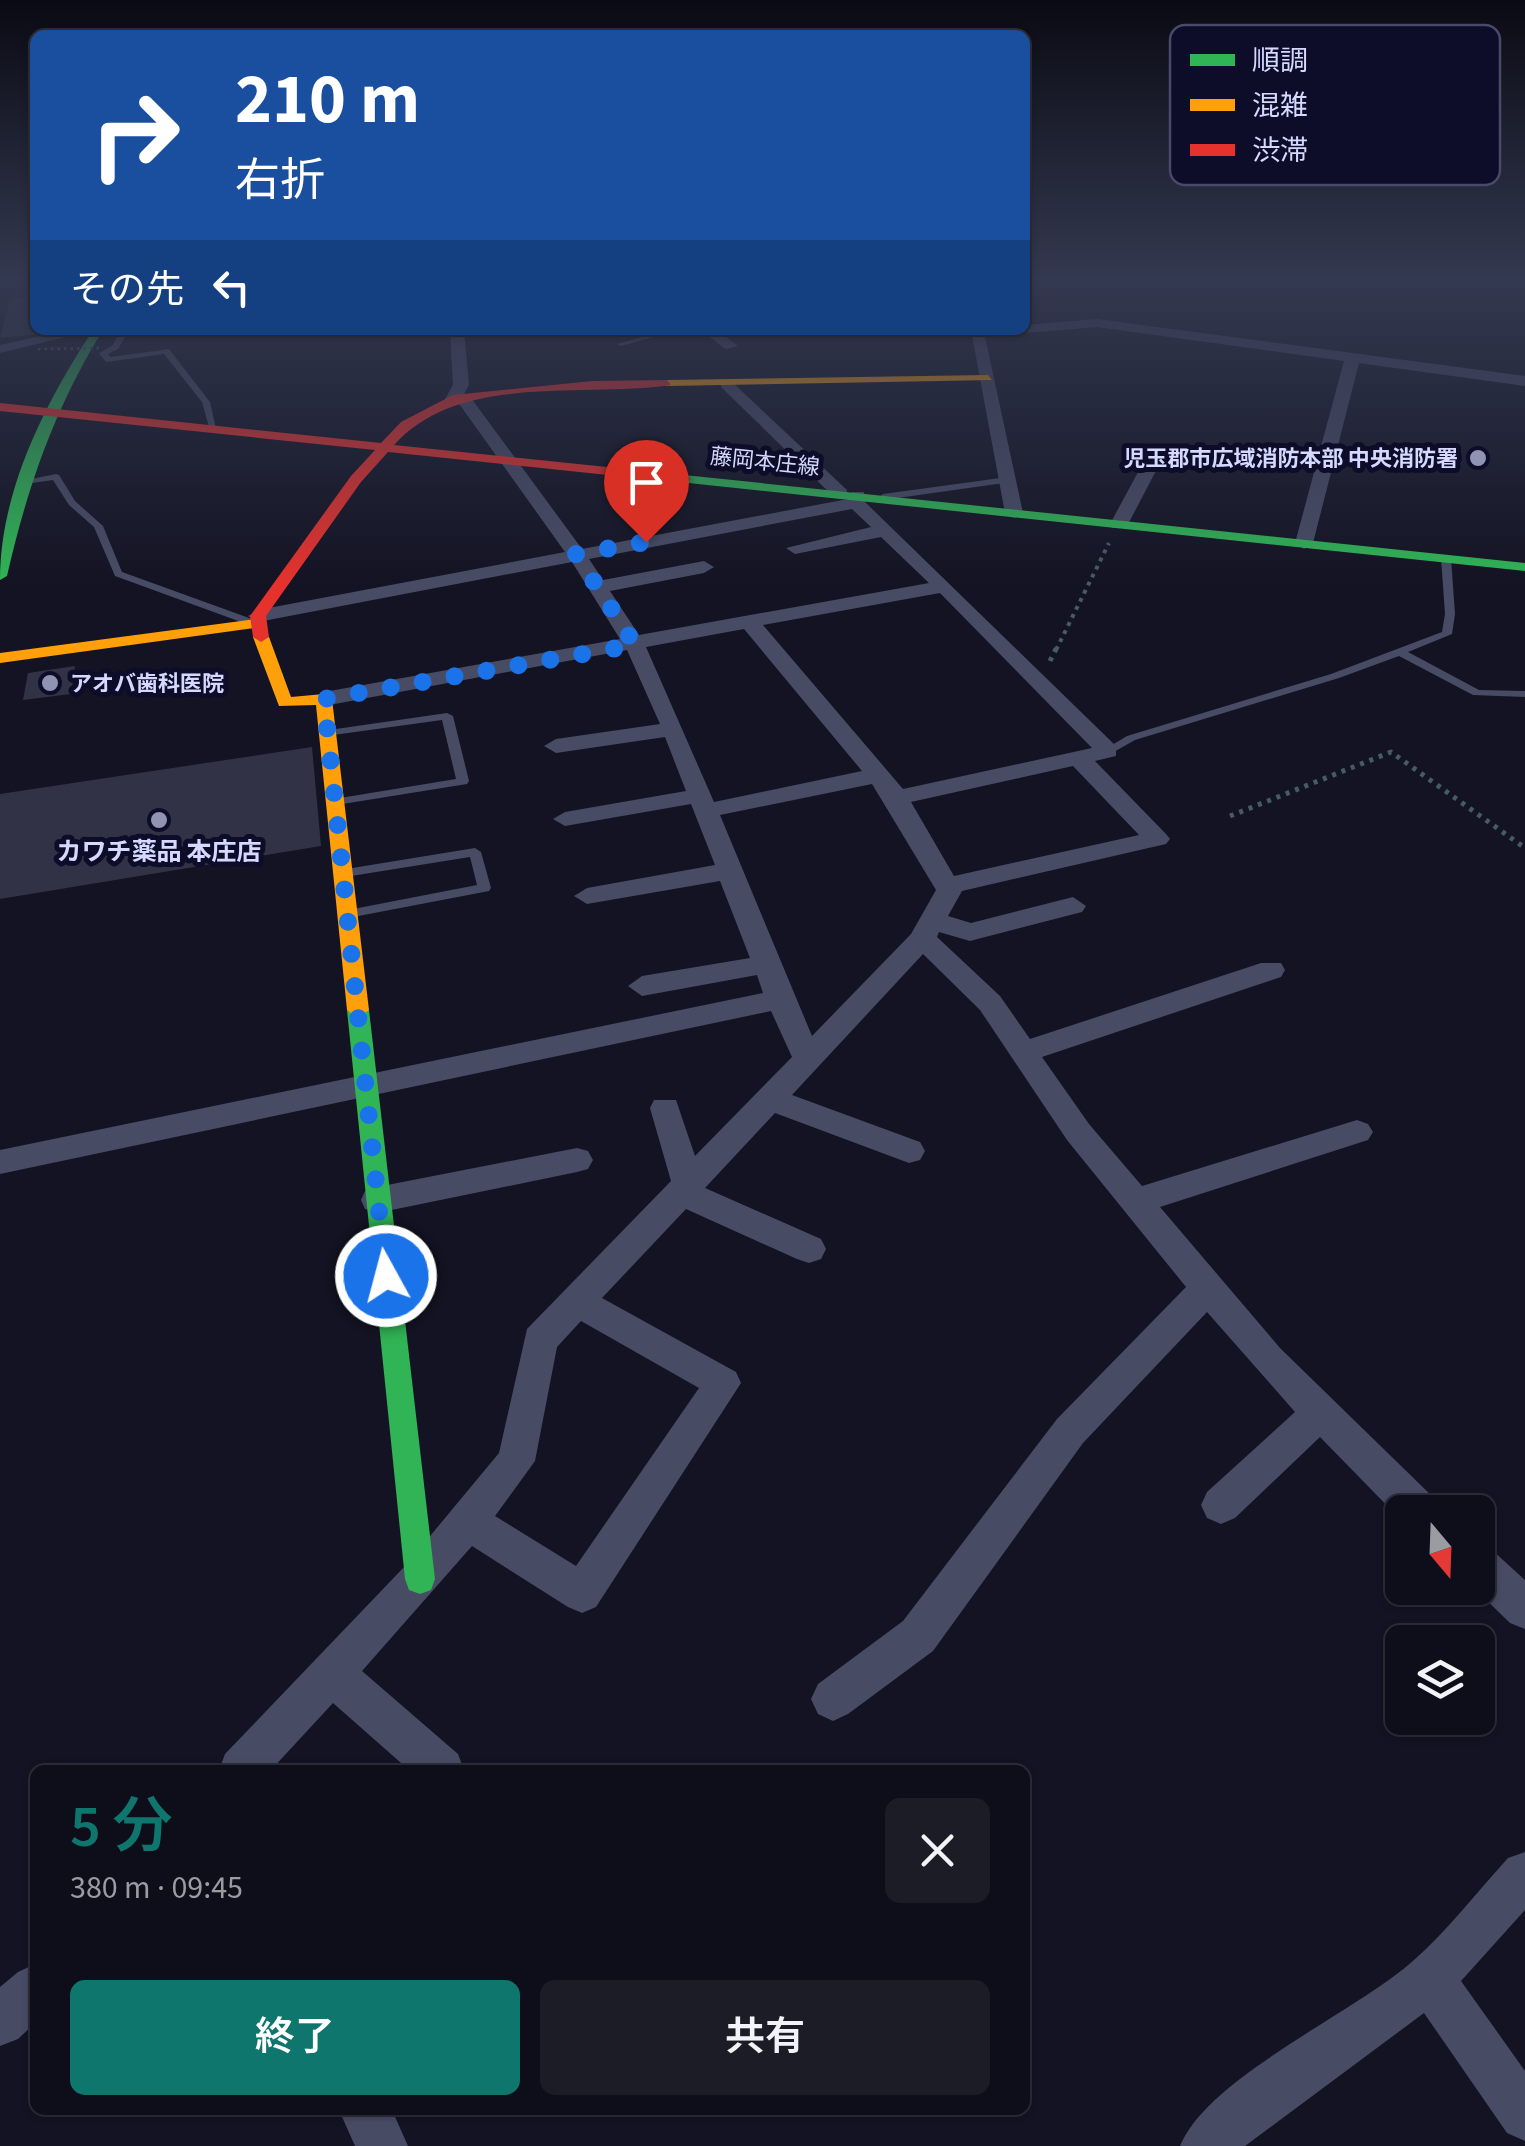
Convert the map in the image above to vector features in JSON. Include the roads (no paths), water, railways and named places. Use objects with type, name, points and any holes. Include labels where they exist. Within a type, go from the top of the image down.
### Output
[{"type":"main road","points":[[0,576],[22,482],[56,390],[64,381]]},
{"type":"main road","points":[[0,658],[257,620],[326,516],[405,425],[453,399],[592,384],[851,381]]},
{"type":"main road","name":"藤岡本庄線","points":[[17,402],[48,411],[1525,566]]},
{"type":"main road","points":[[10,435],[17,402]]},
{"type":"main road","points":[[257,620],[285,702],[324,699],[344,915],[420,1579]]},
{"type":"street","points":[[461,381],[453,399],[465,401],[576,554],[635,645],[809,1062]]},
{"type":"street","points":[[989,381],[1014,513]]},
{"type":"street","points":[[1304,543],[1346,381]]},
{"type":"street","points":[[726,384],[858,498],[1108,751]]},
{"type":"street","points":[[1119,524],[1149,467]]},
{"type":"street","points":[[257,620],[858,498]]},
{"type":"street","points":[[795,548],[886,530]]},
{"type":"street","points":[[598,587],[704,567]]},
{"type":"street","points":[[324,699],[944,586]]},
{"type":"street","points":[[246,1765],[420,1579],[516,1461],[540,1340],[809,1062],[928,930],[944,904],[947,886],[897,798],[750,624]]},
{"type":"street","points":[[556,746],[673,729]]},
{"type":"street","points":[[897,798],[1108,751]]},
{"type":"street","points":[[947,886],[1156,839],[1078,758]]},
{"type":"street","points":[[565,819],[701,804],[879,775]]},
{"type":"street","points":[[587,896],[730,870]]},
{"type":"street","points":[[928,930],[970,932],[1073,906]]},
{"type":"street","points":[[928,930],[990,1002],[1078,1132],[1208,1288],[1268,1359],[1404,1495]]},
{"type":"street","points":[[642,986],[768,964]]},
{"type":"street","points":[[1024,1052],[1271,970]]},
{"type":"street","points":[[0,1162],[780,999]]},
{"type":"street","points":[[772,1100],[909,1151]]},
{"type":"street","points":[[665,1108],[686,1190]]},
{"type":"street","points":[[1136,1200],[1358,1132]]},
{"type":"street","points":[[377,1200],[577,1160]]},
{"type":"street","points":[[686,1190],[809,1249]]},
{"type":"street","points":[[833,1699],[918,1636],[1070,1431],[1208,1288]]},
{"type":"street","points":[[467,1521],[582,1592],[723,1383],[577,1301]]},
{"type":"street","points":[[1221,1505],[1320,1412]]},
{"type":"street","points":[[1495,1580],[1525,1608]]},
{"type":"street","points":[[332,1673],[436,1765]]},
{"type":"street","points":[[1206,2146],[1253,2104],[1430,1979],[1525,1875]]},
{"type":"street","points":[[1430,1979],[1525,2115]]},
{"type":"street","points":[[0,2021],[30,1994]]},
{"type":"street","points":[[367,2115],[382,2146]]},
{"type":"lane","points":[[190,381],[206,402],[212,427]]},
{"type":"lane","points":[[22,482],[56,477],[72,503],[98,526],[118,574],[257,620]]},
{"type":"lane","points":[[858,498],[1008,480]]},
{"type":"lane","points":[[1108,751],[1131,738],[1446,634],[1450,614],[1446,558]]},
{"type":"lane","points":[[1400,652],[1477,693],[1525,694]]},
{"type":"lane","points":[[326,733],[447,716],[463,781],[334,804]]},
{"type":"lane","points":[[342,874],[475,852],[484,888],[344,915]]},
{"type":"place","name":"児玉郡市広域消防本部 中央消防署","points":[[1478,458]]},
{"type":"place","name":"アオバ歯科医院","points":[[50,683]]},
{"type":"place","name":"カワチ薬品 本庄店","points":[[159,820]]}]
